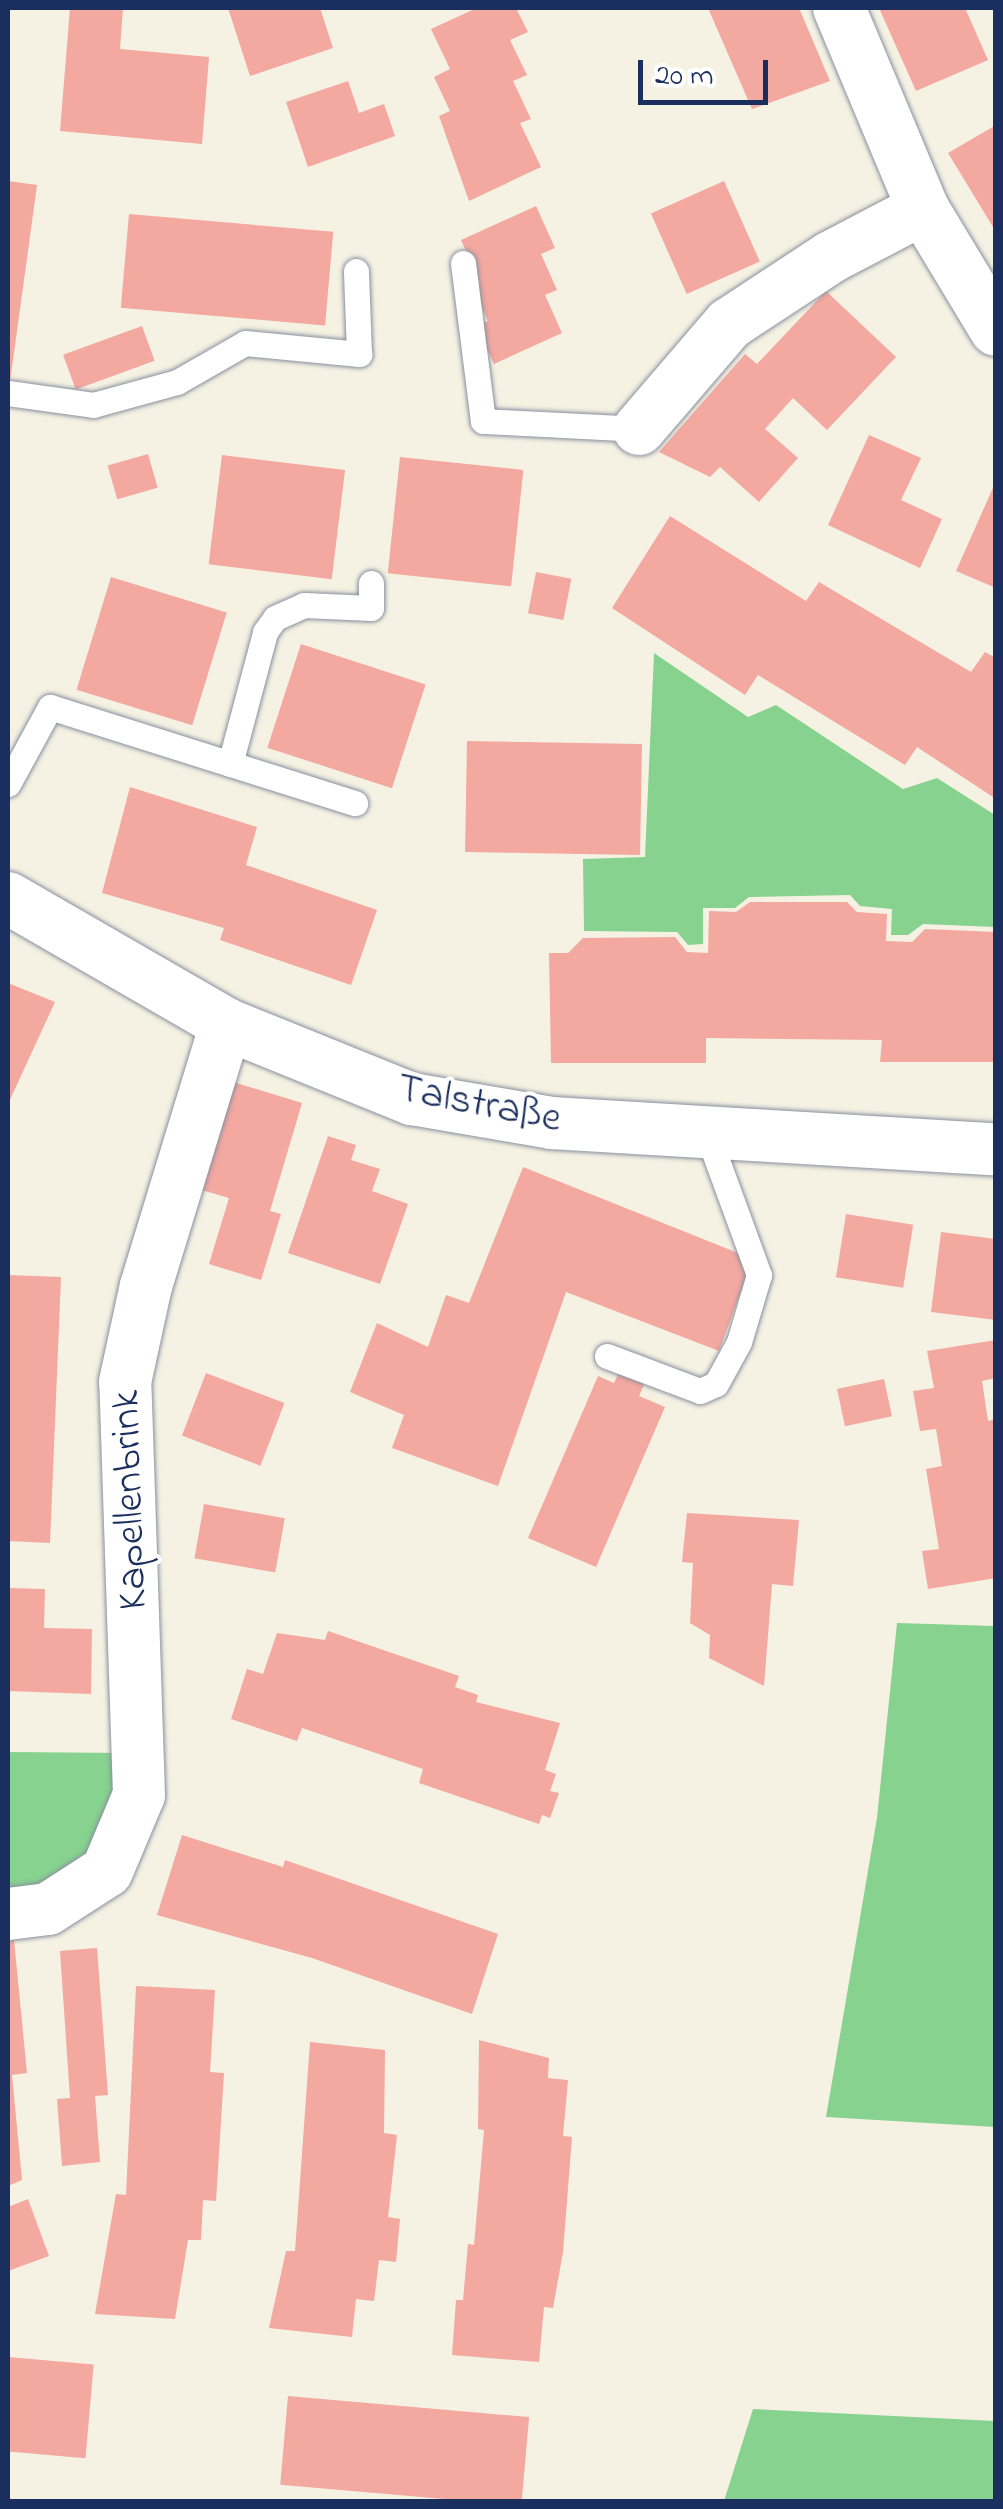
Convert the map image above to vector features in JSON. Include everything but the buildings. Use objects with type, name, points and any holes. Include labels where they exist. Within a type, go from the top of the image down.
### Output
[{"type":"street","points":[[839,8],[924,209],[996,330]]},
{"type":"street","points":[[639,428],[729,324],[832,257],[924,209]]},
{"type":"street","name":"Talstraße","points":[[8,898],[226,1024],[412,1100],[552,1123],[996,1149]]},
{"type":"street","name":"Kapellenbrink","points":[[8,1914],[48,1909],[107,1871],[139,1795],[124,1382],[146,1286],[226,1024]]},
{"type":"lane","points":[[463,262],[482,421],[639,428]]},
{"type":"lane","points":[[8,393],[93,405],[177,382],[245,343],[359,354],[356,271]]},
{"type":"lane","points":[[230,764],[266,632],[275,618],[304,605],[371,608],[371,583]]},
{"type":"lane","points":[[8,784],[50,708],[355,803]]},
{"type":"lane","points":[[607,1356],[700,1391],[716,1384],[739,1342],[759,1275],[708,1132]]},
{"type":"green space","points":[[654,653],[748,717],[776,705],[903,789],[937,778],[995,815],[995,927],[923,924],[908,935],[891,935],[892,909],[860,906],[850,895],[749,897],[735,908],[703,908],[703,944],[688,945],[677,932],[584,931],[583,859],[645,857]]},
{"type":"green space","points":[[897,1623],[995,1626],[995,2127],[826,2117],[877,1818]]},
{"type":"green space","points":[[8,1752],[127,1753],[108,1838],[71,1872],[33,1887],[8,1888]]},
{"type":"green space","points":[[753,2409],[995,2421],[995,2501],[724,2501]]}]
